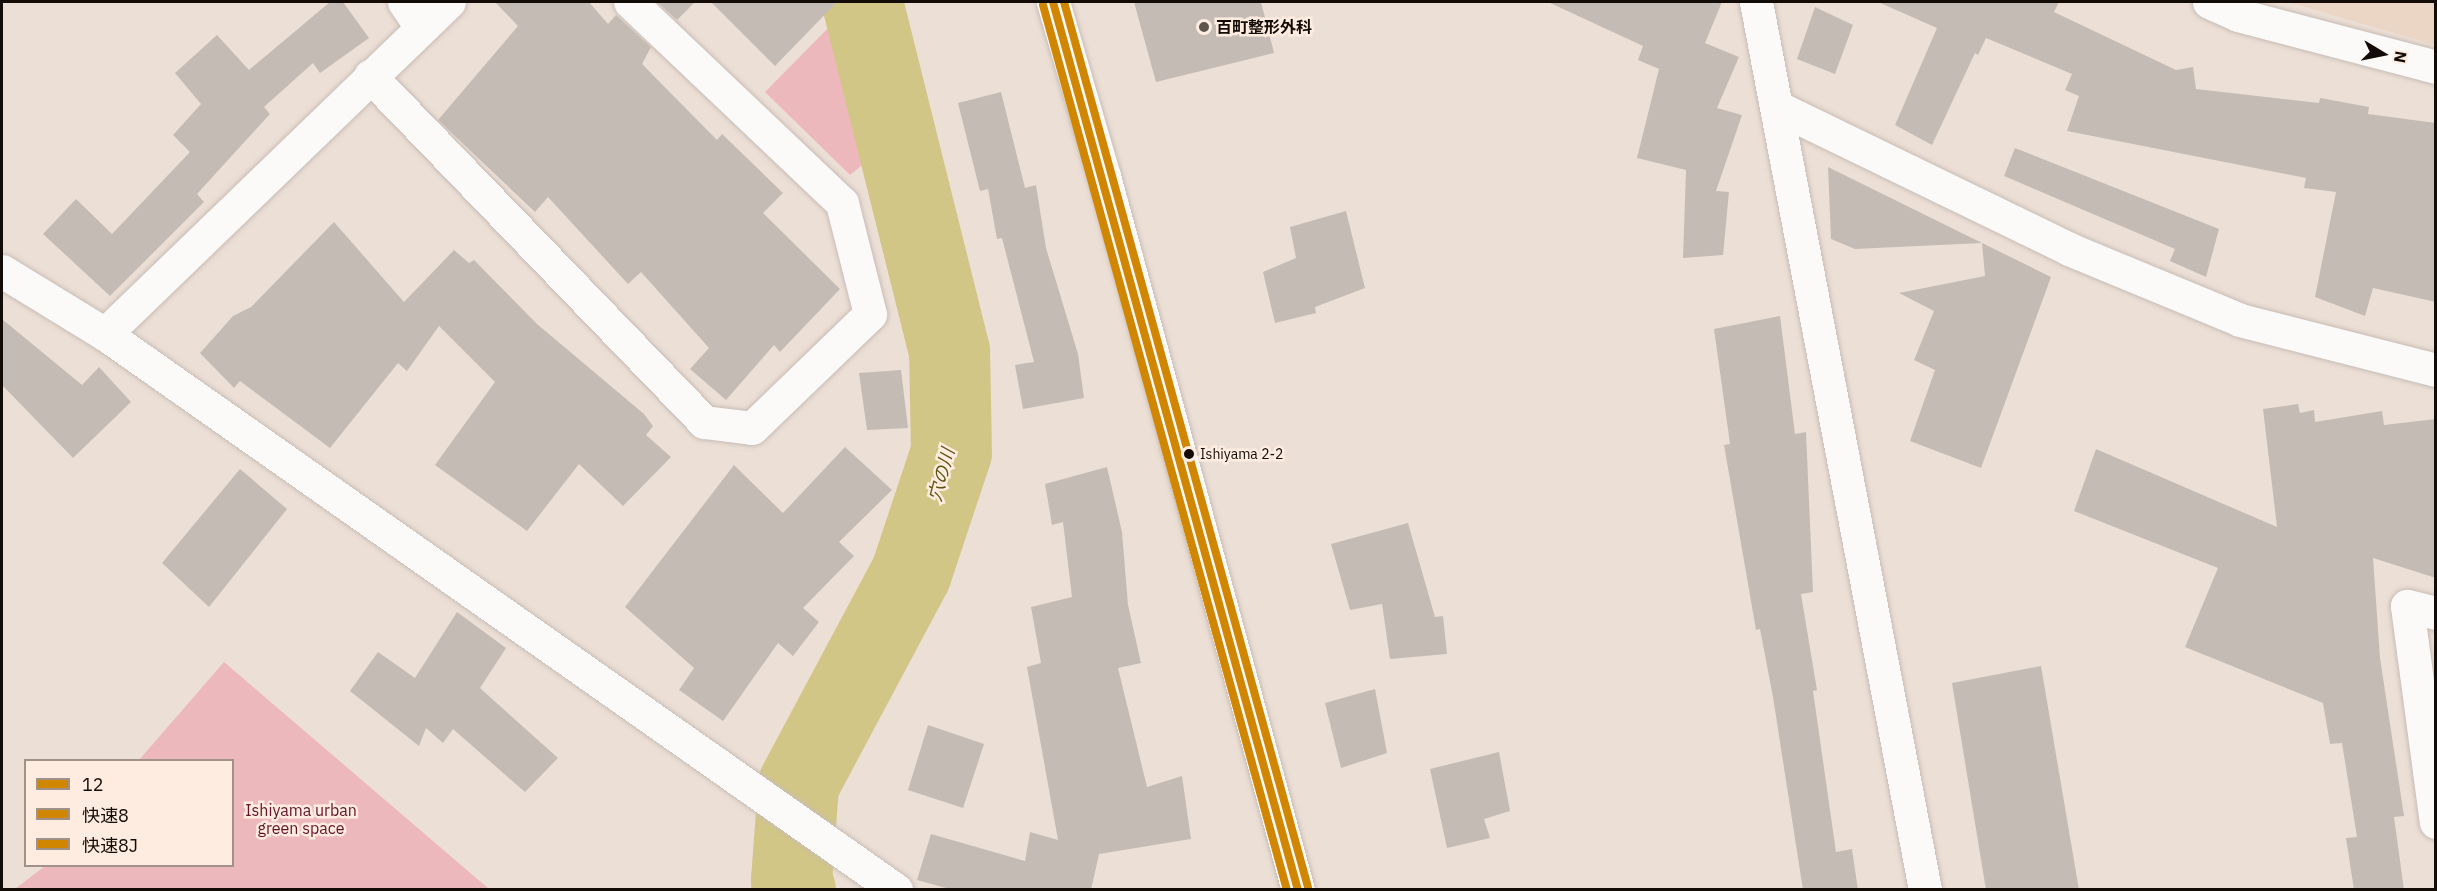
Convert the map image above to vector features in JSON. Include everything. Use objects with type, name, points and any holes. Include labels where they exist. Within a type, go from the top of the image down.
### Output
[{"type":"street","points":[[105,334],[370,75],[413,14],[448,2]]},
{"type":"street","points":[[370,75],[704,422],[752,428],[870,314],[842,203],[630,2]]},
{"type":"street","points":[[1053,2],[1104,176],[1298,890]]},
{"type":"street","points":[[1755,2],[1777,107],[1925,890]]},
{"type":"street","points":[[2209,2],[2238,15],[2436,67]]},
{"type":"street","points":[[1777,107],[2069,249],[2240,320],[2436,370]]},
{"type":"street","points":[[2,271],[105,334],[896,890]]},
{"type":"street","points":[[2436,614],[2407,606],[2436,822]]},
{"type":"shaded area","points":[[2288,2],[2435,2],[2435,45]]},
{"type":"green space","points":[[833,23],[867,161],[850,175],[765,92]]},
{"type":"green space","name":"Ishiyama urban green space","points":[[224,662],[489,889],[15,889],[44,867],[234,867],[234,759],[140,759]]},
{"type":"building","points":[[330,2],[343,2],[369,38],[320,73],[313,63],[264,107],[270,114],[197,194],[204,202],[110,296],[43,234],[76,199],[112,234],[190,152],[173,135],[201,104],[175,73],[217,35],[249,70]]},
{"type":"building","points":[[495,2],[589,2],[608,24],[616,15],[651,47],[642,64],[717,140],[722,134],[783,193],[763,213],[840,289],[780,352],[774,345],[726,400],[690,369],[709,348],[641,272],[628,284],[548,197],[535,212],[438,120],[518,26]]},
{"type":"building","points":[[657,2],[695,2],[677,20]]},
{"type":"building","points":[[711,2],[837,2],[775,66]]},
{"type":"building","name":"百町整形外科","points":[[1134,2],[1261,2],[1274,53],[1156,82]]},
{"type":"building","points":[[1548,2],[1722,2],[1705,43],[1739,57],[1717,108],[1742,115],[1716,191],[1729,192],[1723,255],[1683,258],[1686,170],[1637,158],[1659,69],[1638,60],[1643,46]]},
{"type":"building","points":[[1878,2],[2059,2],[2054,12],[2176,70],[2193,67],[2196,89],[2319,103],[2320,98],[2369,107],[2368,114],[2436,123],[2436,302],[2373,288],[2365,316],[2315,297],[2336,192],[2304,188],[2306,178],[2067,131],[2079,96],[2065,90],[2072,74],[1986,38],[1978,55],[1975,53],[1932,145],[1895,125],[1937,28]]},
{"type":"building","points":[[1815,7],[1853,25],[1835,74],[1797,59]]},
{"type":"building","points":[[1001,92],[1025,188],[1036,185],[1046,248],[1078,354],[1084,398],[1023,409],[1015,365],[1034,362],[1002,238],[997,239],[988,189],[980,191],[958,103]]},
{"type":"building","points":[[2015,148],[2219,229],[2206,277],[2170,261],[2175,249],[2004,176]]},
{"type":"building","points":[[1828,167],[2051,277],[1981,468],[1910,441],[1935,370],[1914,360],[1934,311],[1899,293],[1985,276],[1982,243],[1855,249],[1831,239]]},
{"type":"building","points":[[1346,211],[1365,288],[1315,307],[1316,313],[1275,323],[1263,272],[1296,258],[1290,227]]},
{"type":"building","points":[[334,222],[404,302],[454,250],[469,263],[474,260],[537,324],[644,414],[653,426],[646,435],[671,457],[623,506],[579,464],[527,531],[435,465],[495,382],[439,326],[407,371],[398,363],[330,448],[240,381],[234,388],[200,353],[233,316],[251,307]]},
{"type":"building","points":[[1780,316],[1795,434],[1806,432],[1813,592],[1801,594],[1817,690],[1813,691],[1836,852],[1852,849],[1858,890],[1803,890],[1773,697],[1760,629],[1756,630],[1724,445],[1730,444],[1714,329]]},
{"type":"building","points":[[2,319],[82,385],[99,367],[131,402],[73,458],[2,385]]},
{"type":"building","points":[[901,370],[908,428],[867,430],[859,373]]},
{"type":"building","points":[[2298,404],[2300,413],[2314,410],[2315,422],[2382,411],[2384,425],[2436,419],[2436,578],[2373,558],[2380,658],[2404,816],[2394,817],[2404,890],[2354,890],[2346,838],[2357,837],[2342,743],[2330,744],[2323,703],[2185,647],[2218,568],[2074,511],[2096,449],[2277,527],[2263,409]]},
{"type":"building","points":[[845,447],[892,490],[839,542],[854,556],[803,608],[819,622],[793,656],[778,643],[723,721],[679,690],[694,668],[625,607],[734,465],[783,513]]},
{"type":"building","points":[[1107,467],[1122,532],[1128,605],[1141,663],[1118,668],[1147,787],[1182,776],[1191,839],[1099,854],[1091,890],[953,890],[917,880],[931,834],[1025,861],[1030,832],[1058,840],[1027,667],[1041,663],[1031,607],[1072,597],[1063,522],[1052,525],[1045,484]]},
{"type":"building","points":[[240,469],[287,509],[209,607],[162,563]]},
{"type":"building","points":[[1408,523],[1435,617],[1443,616],[1447,654],[1390,659],[1382,604],[1350,610],[1331,544]]},
{"type":"building","points":[[457,612],[506,648],[480,688],[558,758],[525,792],[453,729],[443,743],[426,728],[419,746],[350,691],[378,652],[415,678]]},
{"type":"building","points":[[2041,666],[2079,890],[1986,890],[1952,683]]},
{"type":"building","points":[[1375,689],[1387,753],[1341,768],[1325,703]]},
{"type":"building","points":[[928,725],[984,744],[963,808],[908,790]]},
{"type":"building","points":[[1499,752],[1510,811],[1484,819],[1490,838],[1447,848],[1430,769]]},
{"type":"waterway","name":"穴の川","points":[[795,890],[791,880],[798,784],[911,572],[951,452],[949,351],[862,2]]},
{"type":"transit line","name":"12","points":[[1053,2],[1298,890]]},
{"type":"transit line","name":"快速8J","points":[[1064,2],[1308,887]]},
{"type":"transit line","name":"快速8","points":[[1043,5],[1287,890]]},
{"type":"place","name":"百町整形外科","points":[[1204,27]]},
{"type":"place","name":"Ishiyama 2-2","points":[[1189,454]]}]
